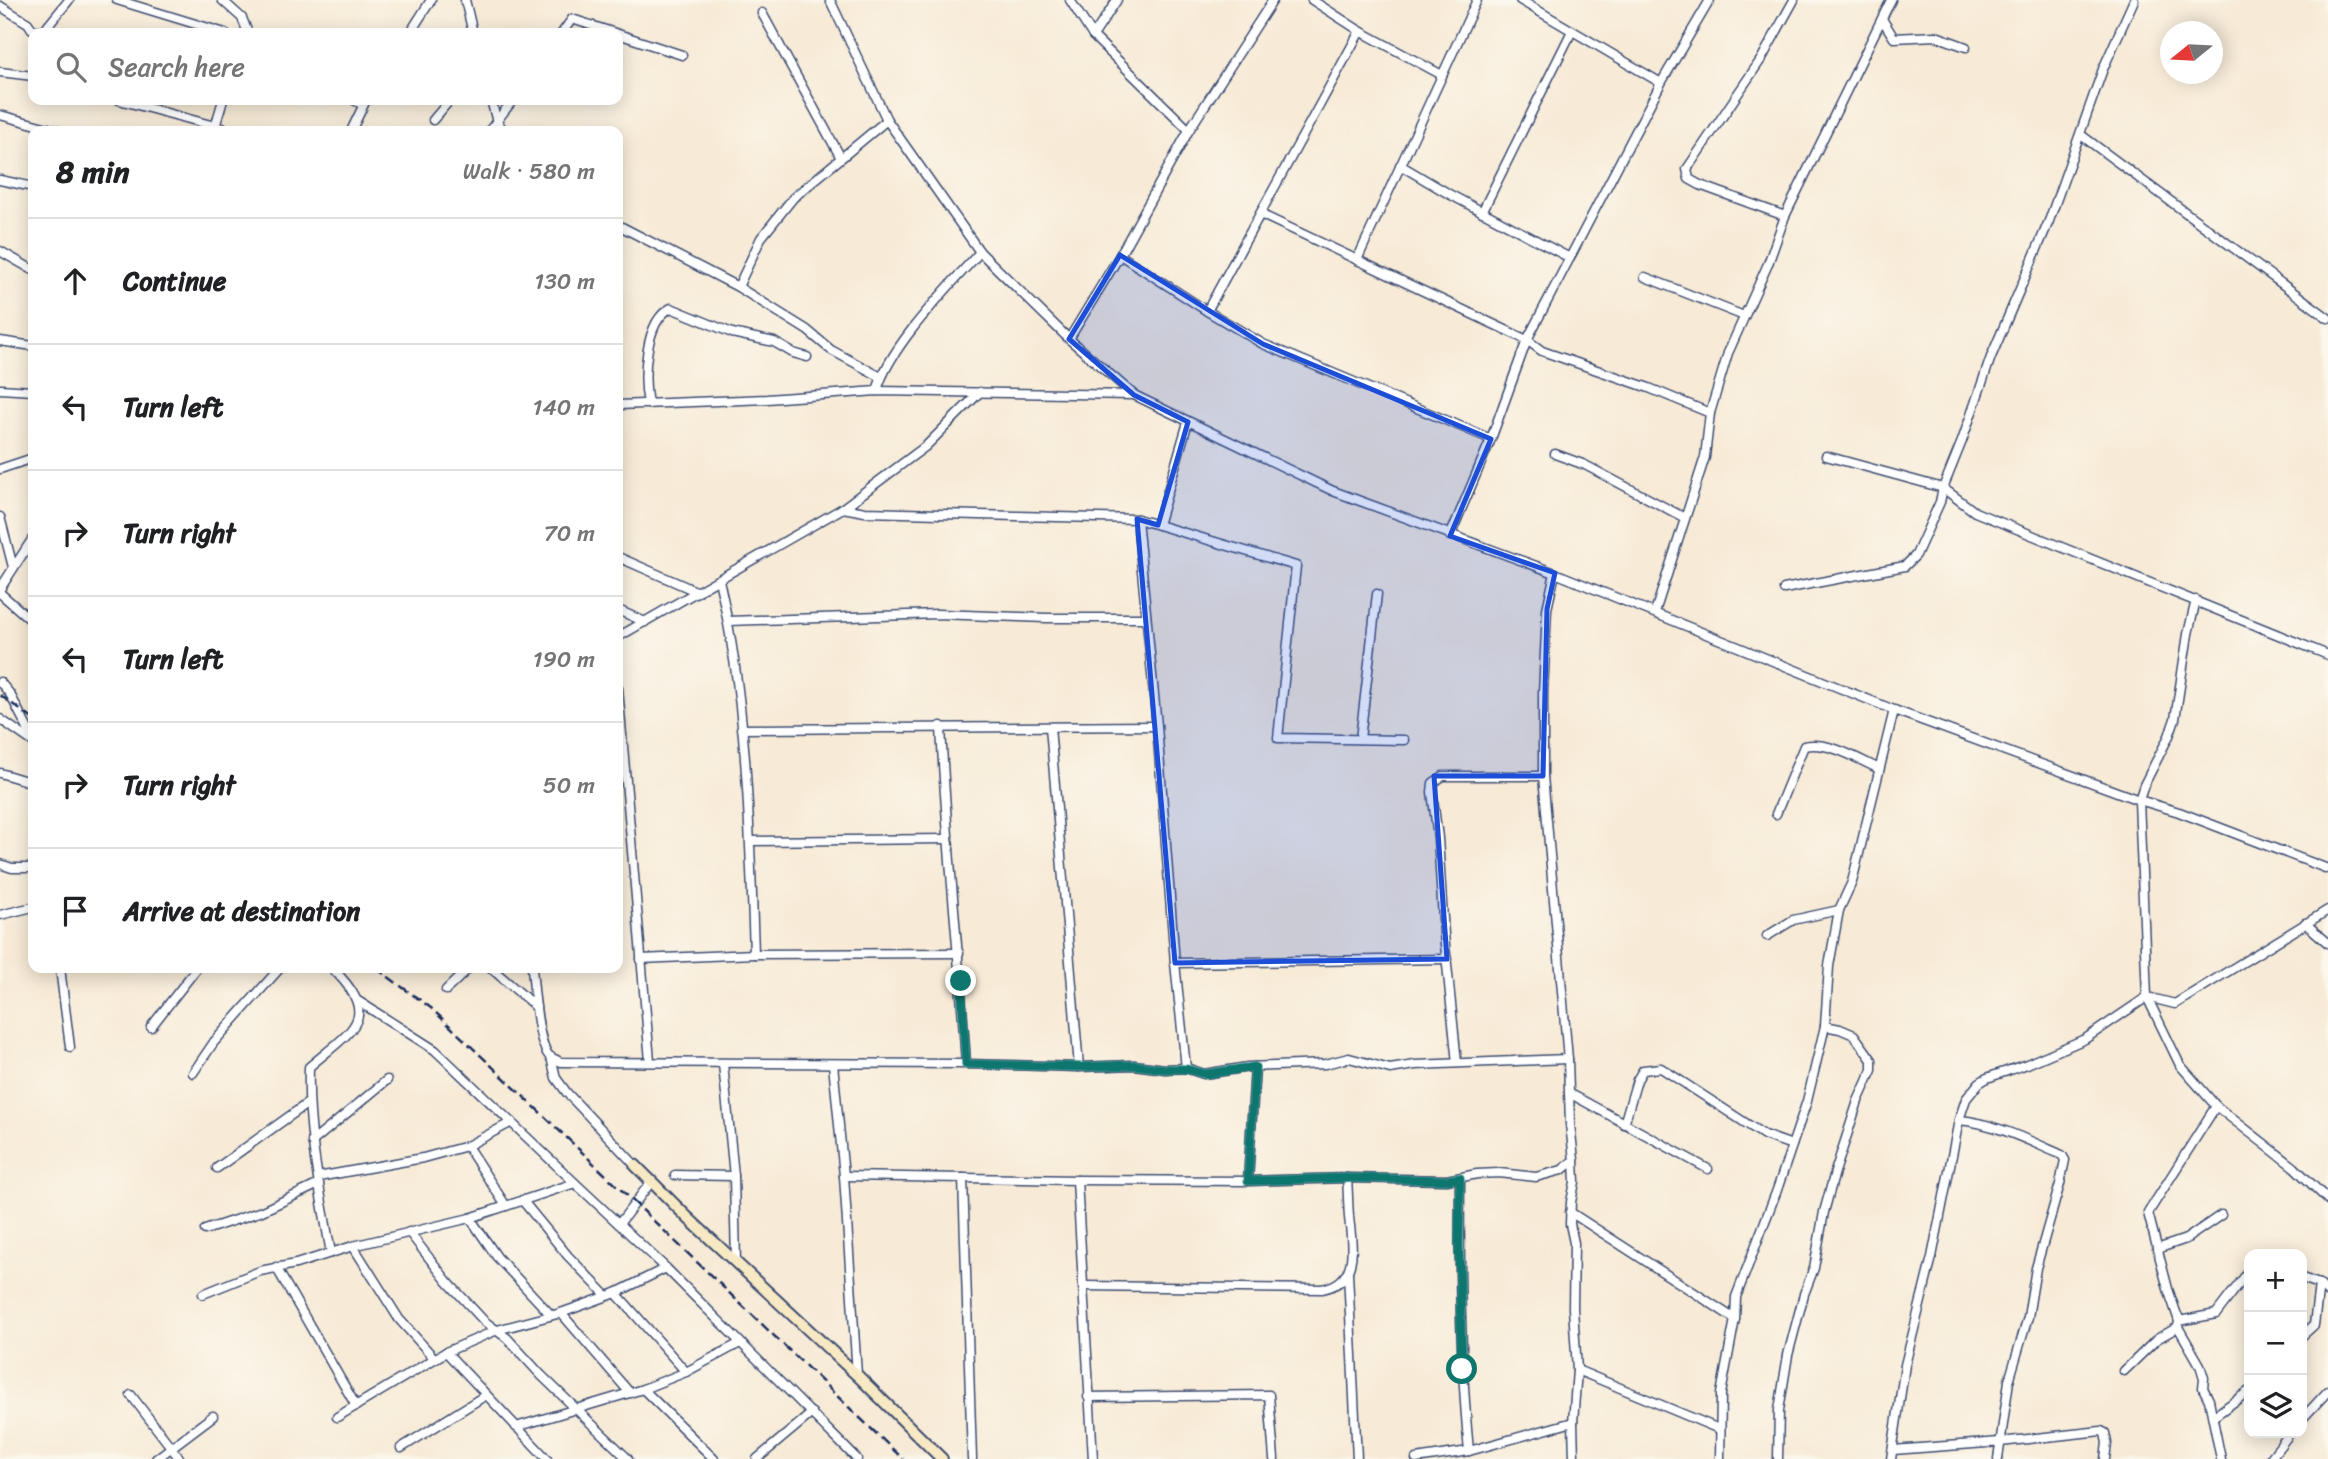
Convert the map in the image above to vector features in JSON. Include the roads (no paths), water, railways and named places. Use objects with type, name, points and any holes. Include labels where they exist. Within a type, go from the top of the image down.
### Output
[{"type":"main road","points":[[635,1165],[942,1459]]},
{"type":"street","points":[[46,28],[69,0]]},
{"type":"street","points":[[117,0],[209,28]]},
{"type":"street","points":[[222,0],[242,18],[246,28]]},
{"type":"street","points":[[413,28],[431,0]]},
{"type":"street","points":[[465,0],[472,28]]},
{"type":"street","points":[[830,0],[887,120],[980,252],[1069,338],[1134,395],[1333,491],[1656,612],[1894,710],[2139,800],[2179,812],[2328,869]]},
{"type":"street","points":[[1070,0],[1094,36],[1189,130]]},
{"type":"street","points":[[1094,36],[1117,0]]},
{"type":"street","points":[[1069,338],[1120,255],[1189,130],[1273,0]]},
{"type":"street","points":[[1312,0],[1360,31],[1442,75]]},
{"type":"street","points":[[1357,260],[1477,0]]},
{"type":"street","points":[[1520,0],[1661,83]]},
{"type":"street","points":[[1450,536],[1491,439],[1527,340],[1661,83],[1710,0]]},
{"type":"street","points":[[1785,216],[1700,185],[1689,179],[1687,169],[1762,58],[1794,0]]},
{"type":"street","points":[[1656,612],[1705,457],[1710,413],[1728,353],[1768,264],[1785,216],[1891,0]]},
{"type":"street","points":[[1784,589],[1905,566],[1916,555],[1940,502],[1991,357],[2049,221],[2104,69],[2134,0]]},
{"type":"street","points":[[0,6],[31,28]]},
{"type":"street","points":[[762,13],[841,158]]},
{"type":"street","points":[[566,28],[572,19],[599,28]]},
{"type":"street","points":[[1882,19],[1894,38],[1936,36],[1966,47]]},
{"type":"street","points":[[1207,311],[1360,31]]},
{"type":"street","points":[[1482,212],[1572,31]]},
{"type":"street","points":[[623,36],[682,55]]},
{"type":"street","points":[[0,72],[28,75]]},
{"type":"street","points":[[138,105],[211,126]]},
{"type":"street","points":[[215,126],[222,105]]},
{"type":"street","points":[[353,126],[364,105]]},
{"type":"street","points":[[433,120],[446,105]]},
{"type":"street","points":[[492,105],[500,126]]},
{"type":"street","points":[[493,126],[509,105]]},
{"type":"street","points":[[0,115],[41,126]]},
{"type":"street","points":[[738,286],[761,238],[793,198],[887,120]]},
{"type":"street","points":[[2081,135],[2328,318]]},
{"type":"street","points":[[1400,165],[1570,258]]},
{"type":"street","points":[[0,180],[28,186]]},
{"type":"street","points":[[1260,214],[1527,340],[1542,351],[1649,388],[1710,413]]},
{"type":"street","points":[[623,228],[738,286],[807,330],[831,350],[881,377]]},
{"type":"street","points":[[0,251],[28,267]]},
{"type":"street","points":[[877,391],[881,377],[911,332],[980,252]]},
{"type":"street","points":[[1120,255],[1263,344],[1491,439]]},
{"type":"street","points":[[1645,277],[1744,316]]},
{"type":"street","points":[[648,404],[645,388],[646,355],[659,317],[671,308],[732,333],[774,342],[807,357]]},
{"type":"street","points":[[0,341],[28,345]]},
{"type":"street","points":[[0,389],[28,391]]},
{"type":"street","points":[[623,405],[877,391],[1134,395]]},
{"type":"street","points":[[623,634],[843,508],[926,446],[980,392]]},
{"type":"street","points":[[1158,525],[1188,422]]},
{"type":"street","points":[[1555,454],[1585,466],[1685,518]]},
{"type":"street","points":[[1826,456],[1943,488],[1975,512],[2328,655]]},
{"type":"street","points":[[0,469],[28,460]]},
{"type":"street","points":[[843,508],[865,512],[1137,519],[1296,566],[1278,738],[1404,740]]},
{"type":"street","points":[[0,517],[13,567]]},
{"type":"street","points":[[1137,519],[1186,1069]]},
{"type":"street","points":[[28,545],[0,591],[28,617]]},
{"type":"street","points":[[623,559],[698,592]]},
{"type":"street","points":[[1555,573],[1547,609],[1543,776],[1568,1059],[1575,1182],[1570,1212],[1574,1243],[1573,1308],[1577,1370],[1573,1422],[1574,1459]]},
{"type":"street","points":[[719,580],[728,621],[741,729],[751,842],[754,954]]},
{"type":"street","points":[[1360,739],[1377,594]]},
{"type":"street","points":[[2196,600],[2175,719],[2139,800],[2147,998],[2180,1065],[2216,1106],[2294,1167],[2328,1200]]},
{"type":"street","points":[[623,612],[645,622]]},
{"type":"street","points":[[728,621],[938,614],[1145,618]]},
{"type":"street","points":[[0,681],[10,694],[28,731]]},
{"type":"street","points":[[1720,1459],[1721,1394],[1735,1318],[1736,1297],[1741,1279],[1759,1241],[1807,1101],[1825,1026],[1829,966],[1839,909],[1852,881],[1894,710]]},
{"type":"street","points":[[0,719],[28,738]]},
{"type":"street","points":[[940,726],[946,839],[959,953],[966,1064]]},
{"type":"street","points":[[741,729],[1157,726]]},
{"type":"street","points":[[1050,727],[1079,1067]]},
{"type":"street","points":[[1776,814],[1804,746],[1816,743],[1879,769]]},
{"type":"street","points":[[623,747],[650,1061]]},
{"type":"street","points":[[0,773],[28,781]]},
{"type":"street","points":[[1457,1063],[1433,783],[1443,776],[1543,776]]},
{"type":"street","points":[[751,842],[946,839]]},
{"type":"street","points":[[0,864],[12,868],[28,868]]},
{"type":"street","points":[[0,915],[28,908]]},
{"type":"street","points":[[1767,936],[1793,920],[1839,909]]},
{"type":"street","points":[[2105,1459],[2106,1436],[2101,1431],[1892,1455],[1905,1365],[1932,1257],[1959,1120],[1966,1099],[1979,1083],[1987,1078],[2085,1039],[2147,998],[2175,1004],[2328,910]]},
{"type":"street","points":[[2305,923],[2328,943]]},
{"type":"street","points":[[641,959],[754,954],[959,953]]},
{"type":"street","points":[[1175,963],[1447,959]]},
{"type":"street","points":[[62,973],[70,1047]]},
{"type":"street","points":[[151,1027],[193,973]]},
{"type":"street","points":[[193,1073],[214,1042],[276,973]]},
{"type":"street","points":[[331,1253],[308,1103],[309,1067],[356,1024],[360,1012],[350,986],[337,973]]},
{"type":"street","points":[[446,990],[464,973]]},
{"type":"street","points":[[497,973],[536,1007]]},
{"type":"street","points":[[533,973],[536,1007],[544,1045],[551,1057],[556,1078],[635,1165]]},
{"type":"street","points":[[358,1001],[435,1050],[666,1268],[857,1459]]},
{"type":"street","points":[[1778,1459],[1779,1410],[1788,1355],[1804,1294],[1814,1268],[1835,1172],[1858,1101],[1872,1070],[1872,1060],[1854,1035],[1840,1028],[1825,1026]]},
{"type":"street","points":[[551,1057],[561,1062],[1079,1067],[1134,1065],[1186,1069],[1205,1074],[1255,1067],[1325,1064],[1349,1058],[1390,1069],[1415,1065],[1568,1059]]},
{"type":"street","points":[[723,1064],[734,1176],[736,1263]]},
{"type":"street","points":[[833,1064],[844,1176],[857,1375]]},
{"type":"street","points":[[1248,1181],[1255,1067]]},
{"type":"street","points":[[1624,1124],[1637,1080],[1643,1069],[1655,1067],[1661,1068],[1764,1135],[1792,1145]]},
{"type":"street","points":[[312,1142],[387,1080]]},
{"type":"street","points":[[1569,1093],[1708,1169]]},
{"type":"street","points":[[217,1168],[308,1103]]},
{"type":"street","points":[[2216,1106],[2148,1213],[2179,1324],[2204,1378],[2203,1388],[2209,1400],[2221,1459]]},
{"type":"street","points":[[1959,1120],[1974,1121],[1996,1129],[2062,1155],[2065,1160],[2036,1268],[2028,1317],[2009,1381],[1998,1459]]},
{"type":"street","points":[[205,1230],[262,1211],[318,1181],[467,1146],[512,1122]]},
{"type":"street","points":[[467,1146],[506,1206]]},
{"type":"street","points":[[844,1176],[1077,1180],[1447,1180],[1499,1173],[1535,1177],[1562,1170],[1574,1160]]},
{"type":"street","points":[[675,1175],[734,1176]]},
{"type":"street","points":[[963,1178],[972,1459]]},
{"type":"street","points":[[1347,1178],[1353,1255],[1348,1272],[1357,1459]]},
{"type":"street","points":[[1460,1178],[1463,1391],[1469,1451]]},
{"type":"street","points":[[1077,1180],[1093,1459]]},
{"type":"street","points":[[619,1224],[651,1182]]},
{"type":"street","points":[[203,1294],[260,1271],[470,1218],[575,1183]]},
{"type":"street","points":[[522,1200],[568,1256],[607,1296]]},
{"type":"street","points":[[1570,1212],[1735,1318]]},
{"type":"street","points":[[2157,1249],[2186,1238],[2221,1215]]},
{"type":"street","points":[[470,1218],[497,1257],[551,1315]]},
{"type":"street","points":[[409,1232],[447,1281],[484,1321],[497,1330],[628,1459]]},
{"type":"street","points":[[353,1246],[399,1319],[435,1359]]},
{"type":"street","points":[[276,1267],[356,1406]]},
{"type":"street","points":[[337,1417],[446,1352],[497,1330],[561,1313],[616,1293],[666,1268]]},
{"type":"street","points":[[1083,1286],[1322,1289],[1340,1283],[1348,1272]]},
{"type":"street","points":[[2124,1371],[2157,1339],[2179,1324],[2216,1314],[2244,1278]]},
{"type":"street","points":[[2307,1280],[2319,1284],[2328,1293]]},
{"type":"street","points":[[2307,1331],[2314,1325],[2319,1284]]},
{"type":"street","points":[[616,1293],[686,1372]]},
{"type":"street","points":[[561,1313],[630,1393]]},
{"type":"street","points":[[516,1427],[642,1389],[686,1372],[740,1343]]},
{"type":"street","points":[[446,1352],[547,1459]]},
{"type":"street","points":[[1577,1370],[1719,1429]]},
{"type":"street","points":[[642,1389],[714,1459]]},
{"type":"street","points":[[2307,1414],[2328,1391]]},
{"type":"street","points":[[2213,1416],[2244,1394]]},
{"type":"street","points":[[131,1395],[180,1459]]},
{"type":"street","points":[[401,1448],[486,1395]]},
{"type":"street","points":[[1088,1397],[1269,1395],[1274,1459]]},
{"type":"street","points":[[757,1459],[812,1413]]},
{"type":"street","points":[[156,1459],[213,1416]]},
{"type":"street","points":[[1416,1459],[1469,1451],[1573,1422]]},
{"type":"street","points":[[2270,1459],[2286,1438]]},
{"type":"railway","points":[[0,695],[28,715]]},
{"type":"railway","points":[[383,973],[431,1008],[903,1459]]}]
